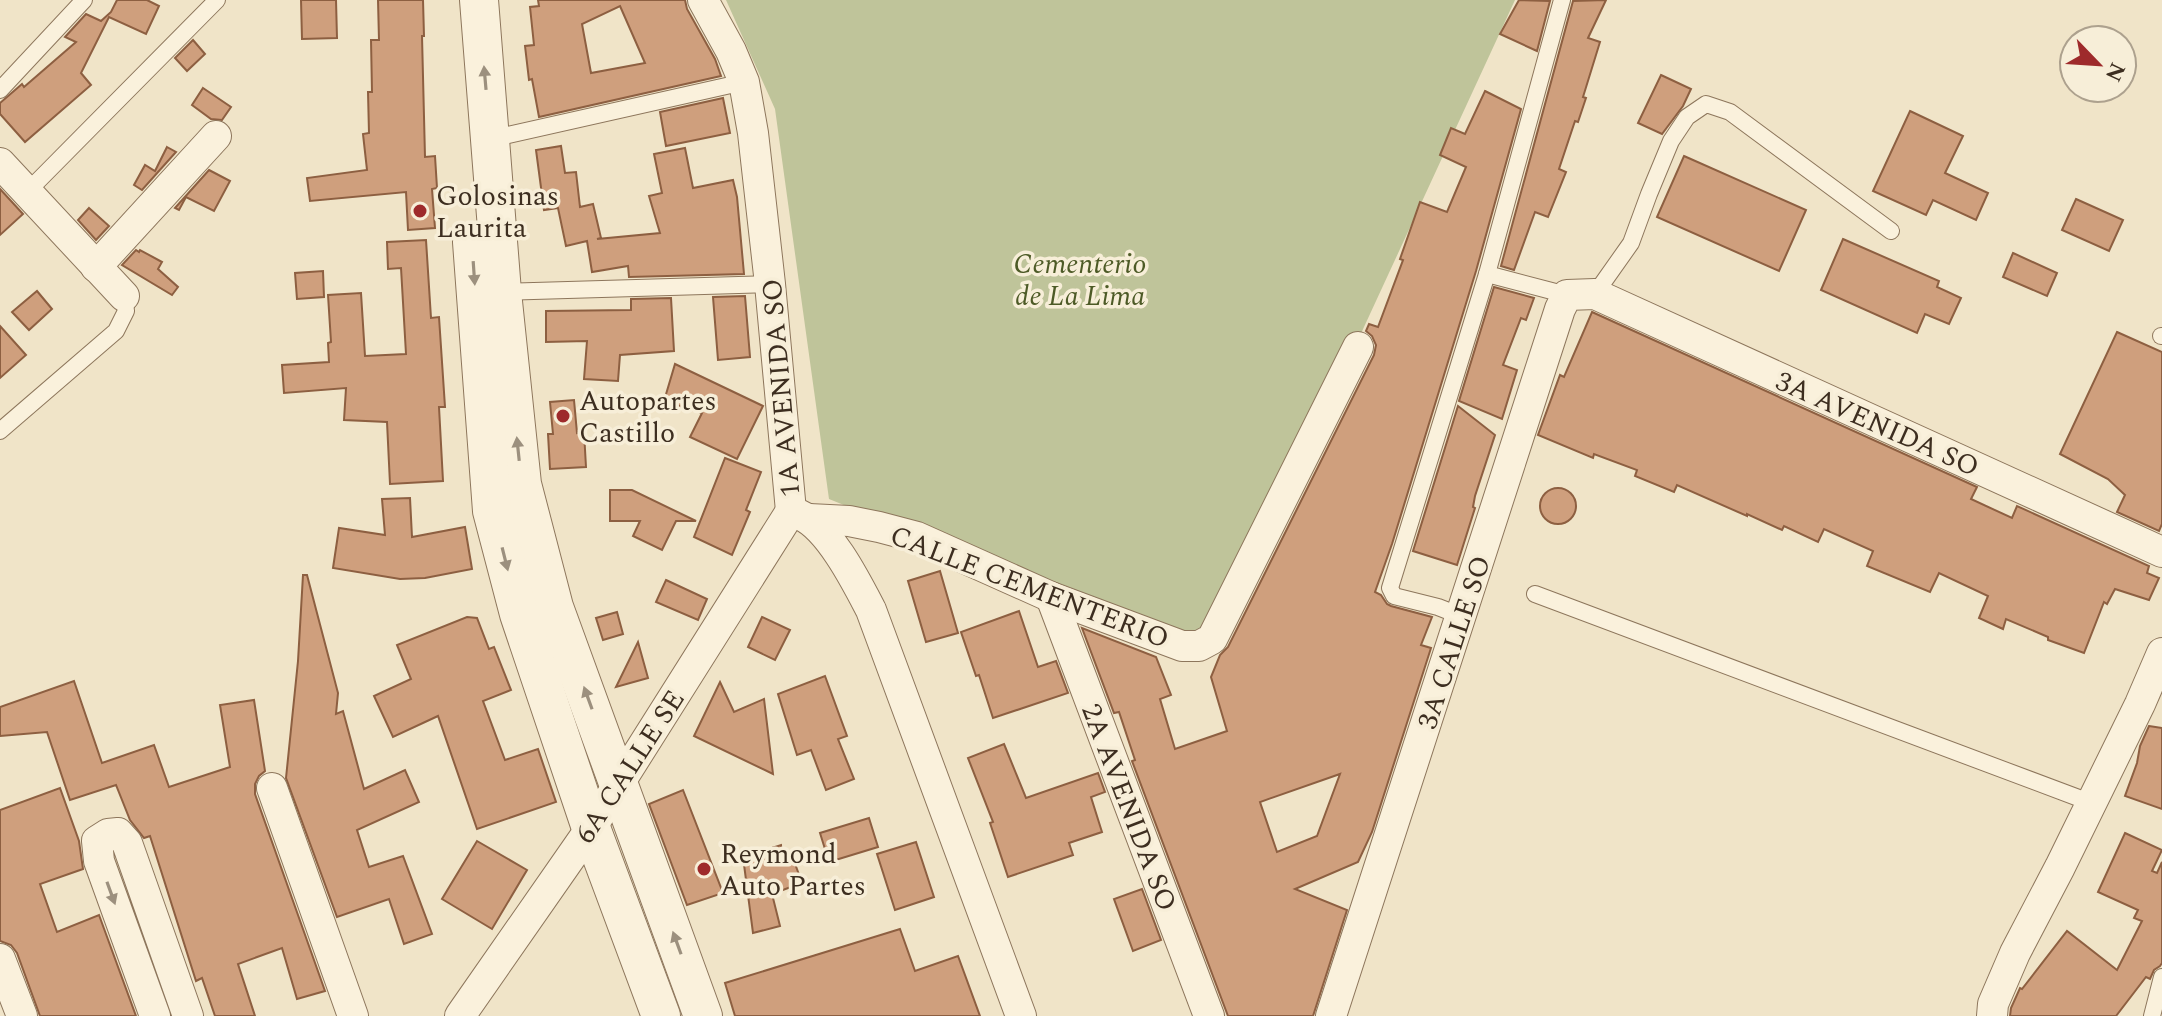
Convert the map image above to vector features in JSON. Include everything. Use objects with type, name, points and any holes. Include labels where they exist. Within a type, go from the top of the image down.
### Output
[{"type":"street","points":[[454,0],[492,511],[519,614],[591,828],[661,1016]]},
{"type":"street","points":[[479,0],[502,292],[522,484],[554,607],[703,1016]]},
{"type":"street","name":"1A AVENIDA SO","points":[[703,0],[744,82],[800,515],[833,546],[871,610],[1021,1016]]},
{"type":"street","points":[[96,267],[216,136]]},
{"type":"street","points":[[2,168],[124,296]]},
{"type":"street","name":"3A AVENIDA SO","points":[[1581,294],[2162,552]]},
{"type":"street","name":"3A CALLE SO","points":[[1331,1016],[1560,309],[1581,294]]},
{"type":"street","name":"CALLE CEMENTERIO","points":[[800,515],[864,524],[917,537],[1051,597],[1182,646],[1199,646],[1212,639],[1358,347]]},
{"type":"street","name":"6A CALLE SE","points":[[460,1016],[591,828],[800,515]]},
{"type":"street","name":"2A AVENIDA SO","points":[[1051,597],[1209,1016]]},
{"type":"street","points":[[1992,1016],[1993,1004],[2015,953],[2092,803],[2162,653]]},
{"type":"street","points":[[272,788],[353,1016]]},
{"type":"street","points":[[155,1016],[99,861],[97,841],[108,834],[118,833],[127,843],[188,1016]]},
{"type":"street","points":[[0,959],[22,1016]]},
{"type":"lane","points":[[0,90],[84,0]]},
{"type":"lane","points":[[27,192],[217,0]]},
{"type":"lane","points":[[1461,616],[1394,596],[1390,588],[1487,274],[1562,0]]},
{"type":"lane","points":[[490,139],[744,82]]},
{"type":"lane","points":[[1487,274],[1581,294],[1631,243],[1671,141],[1687,117],[1706,104],[1730,112],[1891,231]]},
{"type":"lane","points":[[502,292],[770,284]]},
{"type":"lane","points":[[0,431],[116,331],[126,311],[124,296]]},
{"type":"lane","points":[[1535,594],[2092,803]]},
{"type":"lane","points":[[2152,1016],[2162,977]]},
{"type":"green space","name":"Cementerio de La Lima","points":[[726,0],[1515,0],[1213,654],[829,499],[775,109]]},
{"type":"building","points":[[117,0],[147,0],[159,6],[146,34],[109,17],[81,73],[91,85],[25,142],[0,114],[0,103],[22,84],[24,87],[76,42],[65,37],[86,14],[101,21],[111,12]]},
{"type":"building","points":[[301,0],[336,0],[337,38],[302,39]]},
{"type":"building","points":[[378,0],[423,0],[425,157],[435,156],[437,188],[432,189],[435,228],[408,230],[406,192],[310,201],[307,178],[367,170],[363,134],[369,133],[371,40],[379,40]]},
{"type":"building","points":[[538,0],[685,0],[721,76],[539,117],[532,79],[529,80],[525,46],[534,45],[530,7],[539,6]],"holes":[[[620,6],[645,63],[591,73],[582,24]]]},
{"type":"building","points":[[1519,0],[1550,1],[1537,51],[1500,34]]},
{"type":"building","points":[[1606,0],[1588,38],[1600,42],[1583,97],[1586,98],[1559,169],[1566,172],[1548,217],[1535,212],[1514,270],[1501,266],[1573,1]]},
{"type":"building","points":[[193,40],[205,54],[187,71],[175,58]]},
{"type":"building","points":[[1661,75],[1691,89],[1683,106],[1662,134],[1638,123]]},
{"type":"building","points":[[203,88],[231,107],[222,120],[211,119],[192,105]]},
{"type":"building","points":[[1485,91],[1521,109],[1476,271],[1375,592],[1391,606],[1432,617],[1421,645],[1431,648],[1372,832],[1358,862],[1295,889],[1347,910],[1313,1016],[1228,1016],[1132,761],[1135,760],[1119,712],[1114,713],[1082,628],[1156,657],[1171,695],[1160,699],[1175,749],[1227,731],[1211,677],[1374,355],[1376,345],[1366,331],[1369,324],[1378,327],[1420,202],[1447,212],[1466,167],[1440,155],[1451,128],[1465,134]],"holes":[[[1340,774],[1317,836],[1277,852],[1260,802]]]},
{"type":"building","points":[[723,98],[730,133],[666,146],[660,112]]},
{"type":"building","points":[[1910,111],[1963,136],[1945,173],[1988,193],[1976,220],[1933,200],[1926,215],[1873,191]]},
{"type":"building","points":[[561,146],[565,173],[576,172],[580,207],[593,204],[601,238],[597,239],[660,233],[649,196],[662,193],[654,154],[685,148],[693,188],[733,180],[744,274],[629,277],[628,266],[592,272],[587,241],[566,246],[558,208],[544,210],[536,150]]},
{"type":"building","points":[[167,147],[176,152],[142,190],[134,185],[145,165],[155,171]]},
{"type":"building","points":[[1684,156],[1806,210],[1779,271],[1657,217]]},
{"type":"building","points":[[209,170],[230,181],[214,211],[186,197],[179,210],[175,208]]},
{"type":"building","points":[[0,189],[23,214],[0,235]]},
{"type":"building","points":[[2076,199],[2123,220],[2109,251],[2062,230]]},
{"type":"building","points":[[89,208],[109,226],[96,240],[78,220]]},
{"type":"building","points":[[1843,239],[1939,281],[1937,287],[1961,298],[1949,324],[1925,314],[1917,333],[1821,290]]},
{"type":"building","points":[[426,240],[431,318],[439,317],[445,407],[439,407],[443,481],[390,484],[387,422],[344,420],[346,388],[284,393],[282,365],[329,362],[328,295],[361,293],[365,356],[406,354],[401,268],[388,269],[387,242]]},
{"type":"building","points":[[136,250],[162,262],[158,269],[178,287],[172,295],[122,265]]},
{"type":"building","points":[[2013,253],[2057,273],[2047,296],[2003,277]]},
{"type":"building","points":[[323,271],[324,297],[297,299],[295,273]]},
{"type":"building","points":[[1494,287],[1534,298],[1526,320],[1521,318],[1503,365],[1517,370],[1502,419],[1459,401]]},
{"type":"building","points":[[37,291],[52,309],[29,330],[12,312]]},
{"type":"building","points":[[745,296],[750,357],[718,360],[713,297]]},
{"type":"building","points":[[671,298],[674,351],[620,355],[618,381],[584,379],[587,341],[546,342],[546,311],[631,310],[631,299]]},
{"type":"building","points":[[1592,312],[1977,487],[1971,499],[2012,518],[2017,506],[2149,566],[2147,573],[2159,578],[2149,600],[2115,589],[2107,604],[2104,602],[2084,653],[2048,640],[2048,637],[2006,619],[2003,629],[1979,618],[1988,596],[1939,573],[1930,592],[1867,566],[1873,551],[1824,529],[1818,542],[1784,526],[1782,530],[1747,516],[1677,485],[1674,492],[1635,476],[1637,470],[1594,454],[1593,458],[1538,435],[1560,375],[1564,377]]},
{"type":"building","points":[[0,326],[26,355],[0,378]]},
{"type":"building","points":[[2117,332],[2162,352],[2162,524],[2159,531],[2117,512],[2125,495],[2108,479],[2060,454]]},
{"type":"building","points":[[675,364],[763,406],[737,459],[690,437],[702,413],[664,401]]},
{"type":"building","points":[[574,400],[577,433],[584,432],[586,467],[550,469],[548,434],[553,434],[550,402]]},
{"type":"building","points":[[1458,406],[1495,435],[1457,565],[1413,551]]},
{"type":"building","points":[[725,458],[761,472],[746,510],[750,512],[732,555],[694,537]]},
{"type":"building","points":[[1558,488],[1571,493],[1576,506],[1571,519],[1558,524],[1545,519],[1540,506],[1545,493]]},
{"type":"building","points":[[610,490],[632,490],[696,521],[676,521],[662,550],[633,536],[640,521],[610,521]]},
{"type":"building","points":[[410,498],[412,537],[465,527],[472,569],[425,578],[400,579],[333,568],[339,528],[385,535],[382,499]]},
{"type":"building","points":[[940,571],[958,633],[926,642],[908,581]]},
{"type":"building","points":[[303,575],[307,575],[338,693],[336,714],[343,711],[364,789],[405,770],[419,802],[357,830],[369,867],[403,856],[432,934],[404,944],[389,899],[337,917],[286,778]]},
{"type":"building","points":[[666,580],[707,599],[698,620],[656,602]]},
{"type":"building","points":[[1019,611],[1038,667],[1056,661],[1068,693],[993,718],[961,632]]},
{"type":"building","points":[[617,612],[623,634],[603,640],[596,618]]},
{"type":"building","points":[[467,617],[477,618],[489,649],[494,647],[511,690],[483,701],[505,760],[538,749],[556,802],[477,829],[438,716],[393,737],[374,696],[411,679],[397,645]]},
{"type":"building","points":[[762,617],[790,630],[775,660],[748,647]]},
{"type":"building","points":[[638,642],[648,678],[616,687]]},
{"type":"building","points":[[825,676],[847,736],[838,739],[854,779],[826,790],[811,750],[797,755],[778,694]]},
{"type":"building","points":[[74,681],[102,763],[154,745],[169,787],[230,767],[220,705],[254,700],[265,771],[255,784],[255,794],[325,991],[297,999],[282,948],[238,964],[255,1016],[215,1016],[202,978],[196,981],[150,836],[144,838],[130,820],[116,785],[70,800],[47,732],[0,736],[0,707]]},
{"type":"building","points":[[720,682],[734,712],[764,699],[773,774],[694,736]]},
{"type":"building","points":[[2149,726],[2162,728],[2162,809],[2125,796]]},
{"type":"building","points":[[1004,744],[1026,798],[1098,773],[1105,792],[1091,797],[1102,832],[1069,843],[1073,855],[1008,877],[990,823],[993,822],[968,758]]},
{"type":"building","points":[[60,788],[79,841],[83,869],[40,884],[57,932],[99,915],[136,1016],[40,1016],[17,953],[11,945],[0,941],[0,810]]},
{"type":"building","points":[[683,790],[723,893],[687,905],[649,804]]},
{"type":"building","points":[[869,818],[878,847],[829,862],[820,833]]},
{"type":"building","points":[[2125,833],[2162,850],[2152,871],[2157,873],[2162,862],[2162,963],[2150,979],[2146,977],[2116,1016],[2010,1016],[2020,988],[2067,931],[2117,970],[2142,921],[2134,918],[2138,910],[2098,892]]},
{"type":"building","points":[[477,841],[527,870],[492,929],[442,899]]},
{"type":"building","points":[[916,842],[934,897],[895,910],[877,854]]},
{"type":"building","points":[[781,845],[782,856],[794,861],[802,883],[772,894],[780,926],[753,933],[743,857]]},
{"type":"building","points":[[1142,889],[1161,940],[1133,951],[1114,899]]},
{"type":"building","points":[[900,929],[915,971],[958,956],[980,1016],[735,1016],[725,983]]},
{"type":"place","name":"Golosinas Laurita","points":[[420,211]]},
{"type":"place","name":"Autopartes Castillo","points":[[563,416]]},
{"type":"place","name":"Reymond Auto Partes","points":[[704,869]]}]
